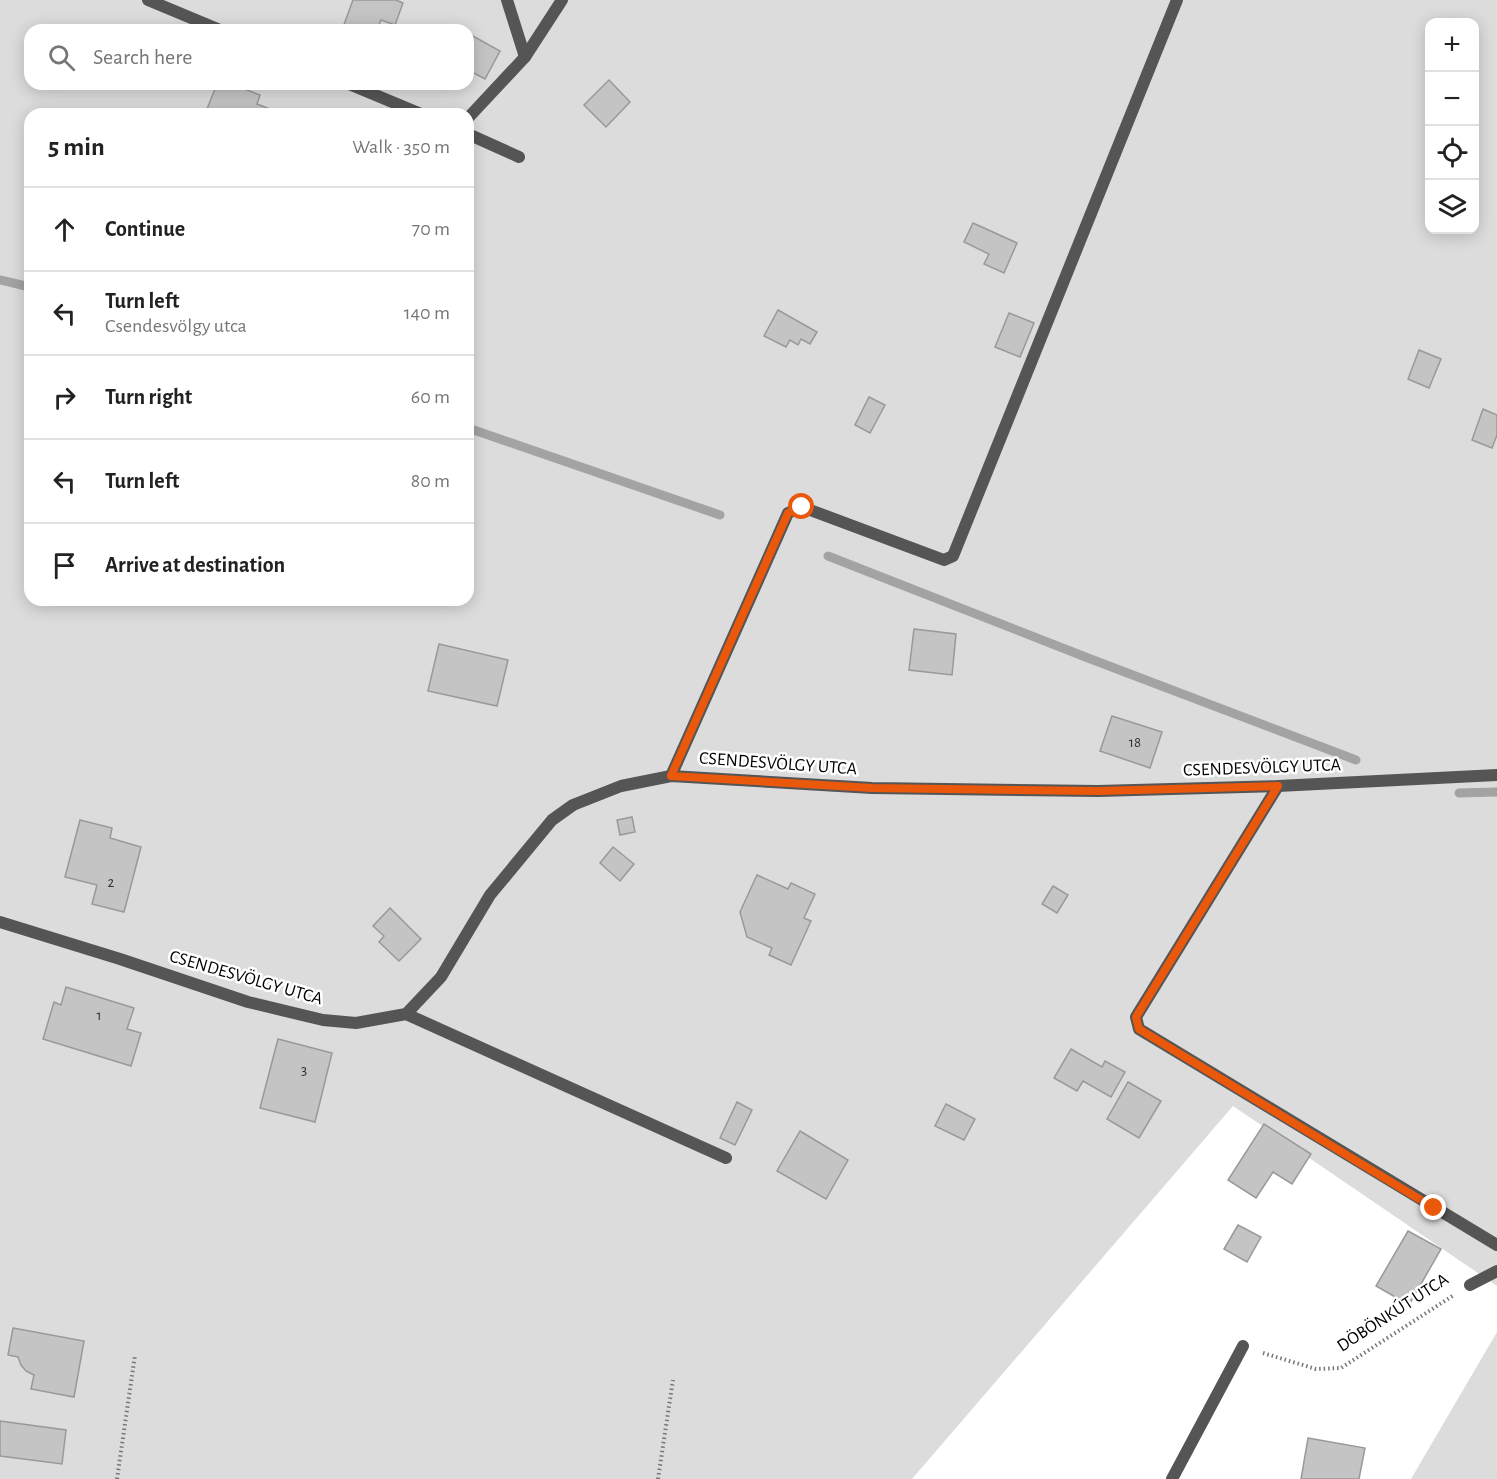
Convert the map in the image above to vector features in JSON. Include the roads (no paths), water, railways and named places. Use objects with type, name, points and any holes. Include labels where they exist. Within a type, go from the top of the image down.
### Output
[{"type":"street","points":[[148,0],[206,24]]},
{"type":"street","points":[[507,0],[525,57]]},
{"type":"street","points":[[474,112],[525,57],[562,0]]},
{"type":"street","points":[[671,776],[788,513],[802,507],[944,560],[953,556],[1177,0]]},
{"type":"street","points":[[363,90],[407,108]]},
{"type":"street","points":[[474,137],[519,157]]},
{"type":"street","name":"CSENDESVÖLGY UTCA","points":[[0,922],[248,1002],[323,1020],[356,1023],[406,1014],[441,977],[490,895],[552,820],[573,805],[621,786],[671,776],[872,788],[1098,791],[1497,776]]},
{"type":"street","points":[[1278,786],[1136,1017],[1139,1029],[1497,1245]]},
{"type":"street","points":[[406,1014],[726,1158]]},
{"type":"street","name":"DÖBÖNKÚT UTCA","points":[[1470,1285],[1497,1271]]},
{"type":"street","points":[[1172,1479],[1243,1347]]},
{"type":"waterway","points":[[0,280],[24,286]]},
{"type":"waterway","points":[[474,430],[720,515]]},
{"type":"waterway","points":[[828,556],[1356,760]]},
{"type":"waterway","points":[[1459,793],[1497,792]]}]
